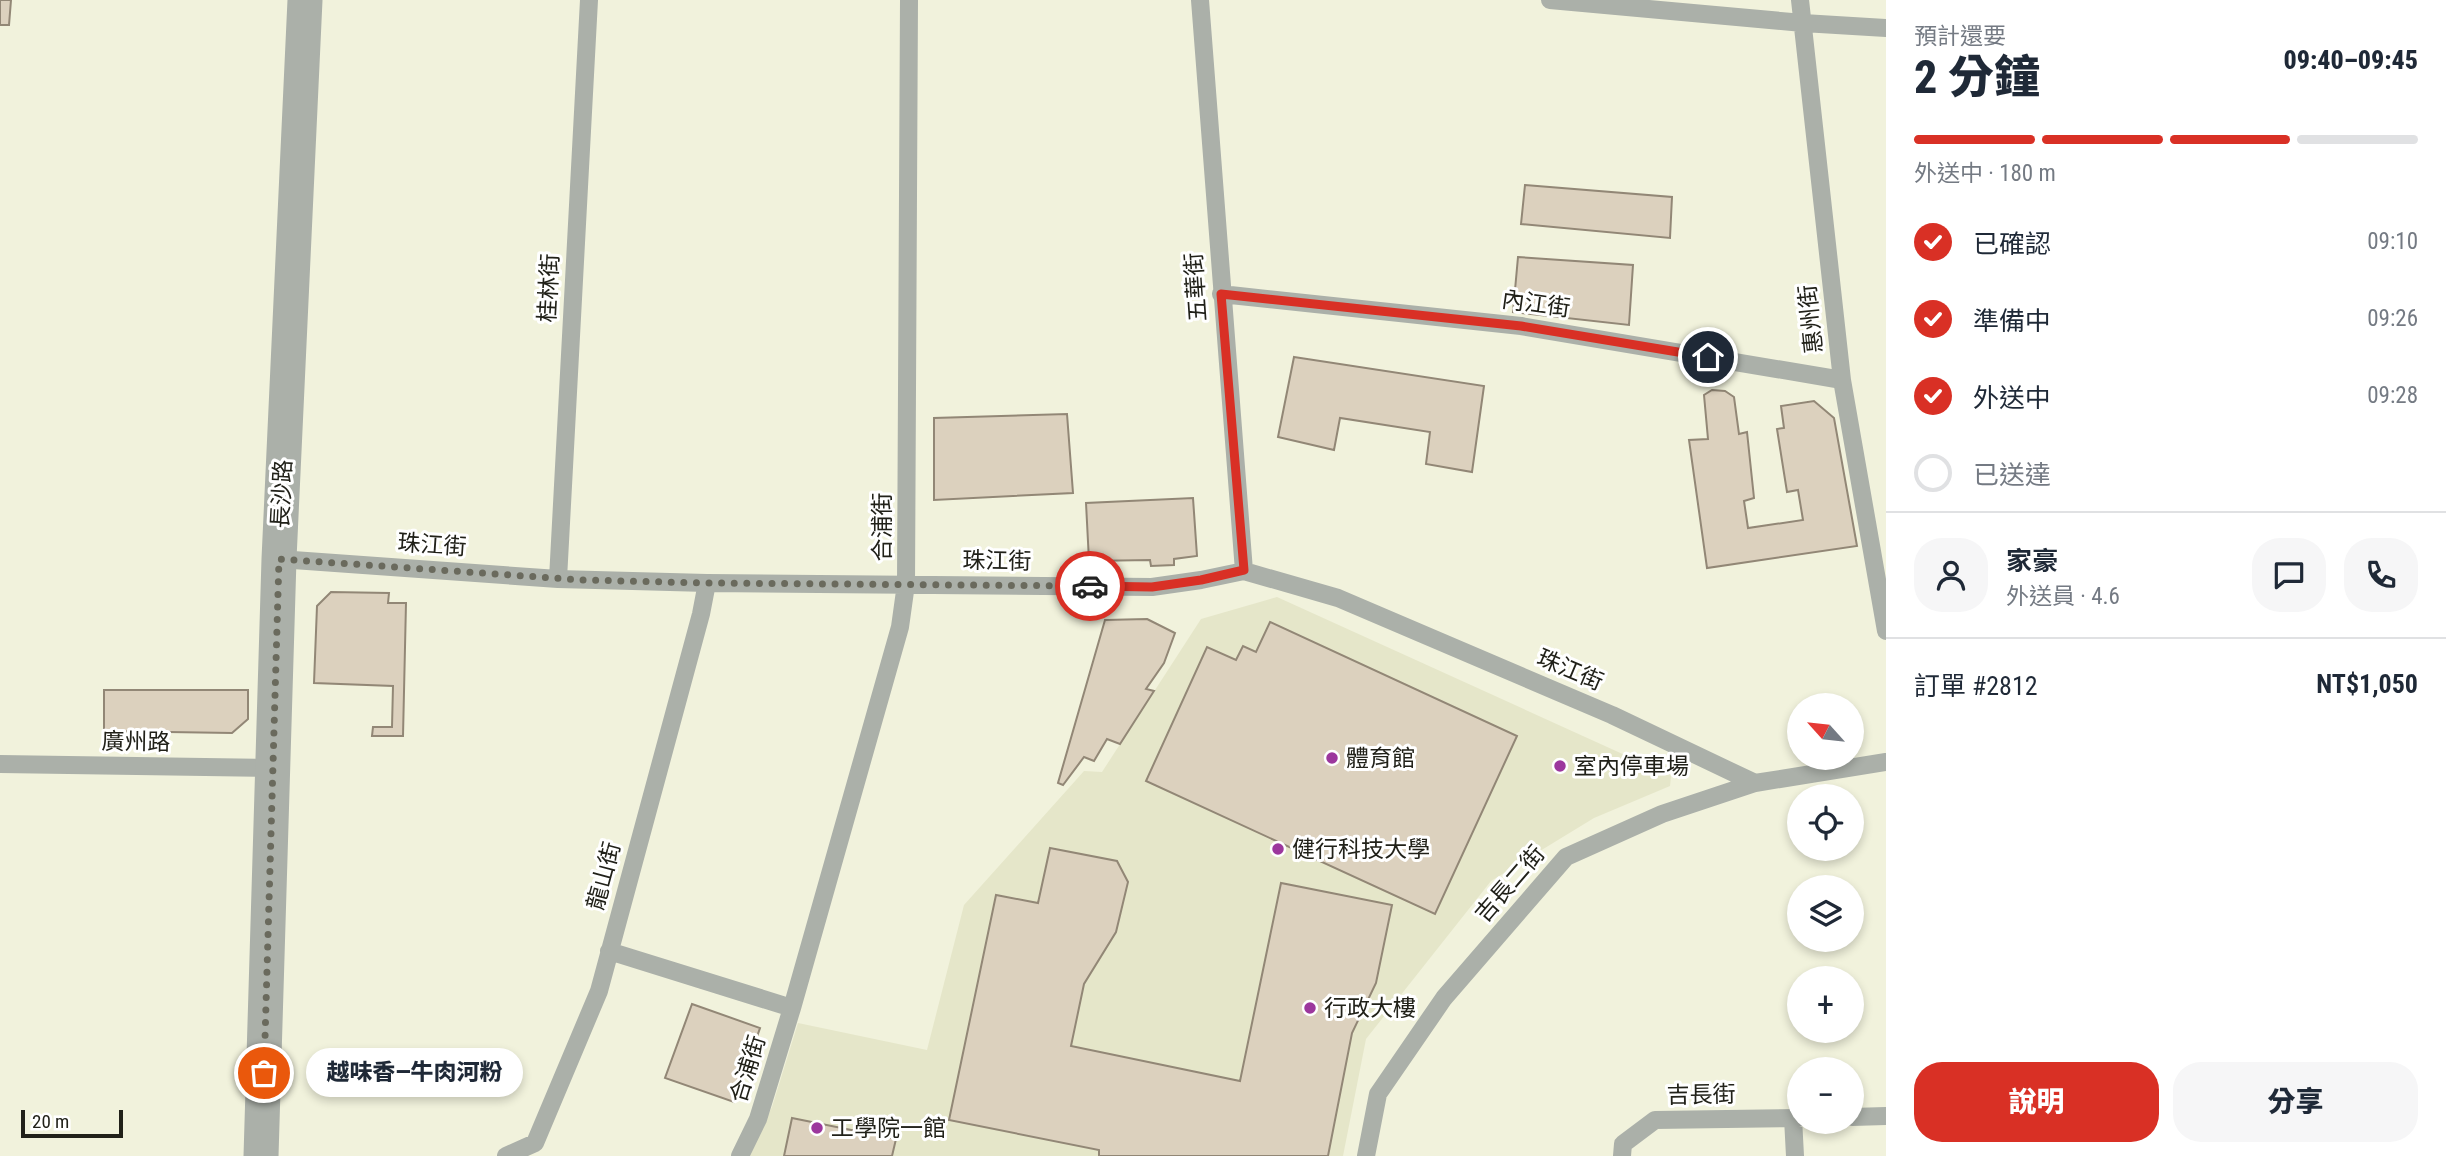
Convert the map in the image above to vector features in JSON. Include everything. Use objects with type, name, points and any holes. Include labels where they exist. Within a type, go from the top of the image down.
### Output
[{"type":"street","name":"長沙路","points":[[261,1156],[279,559],[305,0]]},
{"type":"lane","name":"桂林街","points":[[558,579],[589,0]]},
{"type":"lane","name":"合浦街","points":[[740,1156],[758,1119],[792,1008],[900,627],[906,584],[909,0]]},
{"type":"lane","name":"五華街","points":[[1200,0],[1244,570]]},
{"type":"lane","points":[[1550,0],[1886,28]]},
{"type":"lane","name":"惠州街","points":[[1800,0],[1842,380],[1886,631]]},
{"type":"lane","name":"內江街","points":[[1221,294],[1521,326],[1842,380]]},
{"type":"lane","name":"珠江街","points":[[279,559],[558,579],[707,583],[1152,587],[1244,570],[1351,604],[1612,715],[1755,783]]},
{"type":"lane","name":"龍山街","points":[[506,1156],[533,1149],[599,991],[701,614],[707,583]]},
{"type":"lane","name":"吉長二街","points":[[1366,1156],[1378,1094],[1444,998],[1566,857],[1662,814],[1755,783],[1886,762]]},
{"type":"lane","name":"廣州路","points":[[0,764],[272,768]]},
{"type":"lane","points":[[609,951],[792,1008]]},
{"type":"lane","points":[[1864,1117],[1886,1116]]},
{"type":"lane","name":"吉長街","points":[[1622,1156],[1623,1144],[1655,1120],[1787,1118]]},
{"type":"lane","points":[[1795,1156],[1796,1134]]},
{"type":"shaded area","name":"健行科技大學","points":[[1277,597],[1627,756],[1672,768],[1670,786],[1594,818],[1491,881],[1366,1039],[1343,1156],[748,1156],[772,1107],[798,1023],[927,1050],[964,905],[1084,771],[1102,772],[1201,619]]},
{"type":"building","points":[[0,0],[11,0],[9,25],[0,25]]},
{"type":"building","points":[[1525,185],[1672,197],[1670,238],[1521,224]]},
{"type":"building","points":[[1518,257],[1633,265],[1629,325],[1513,312]]},
{"type":"building","points":[[1294,357],[1484,386],[1472,472],[1426,464],[1430,432],[1340,418],[1334,450],[1278,437]]},
{"type":"building","points":[[1712,390],[1725,391],[1734,397],[1739,434],[1747,432],[1754,498],[1744,501],[1748,528],[1803,520],[1798,490],[1787,492],[1777,429],[1784,428],[1781,406],[1814,401],[1834,418],[1857,546],[1707,568],[1689,440],[1708,439],[1704,395]]},
{"type":"building","points":[[1067,414],[1073,493],[934,500],[934,418]]},
{"type":"building","points":[[1193,498],[1197,556],[1174,559],[1174,565],[1151,566],[1150,560],[1089,561],[1086,503]]},
{"type":"building","points":[[331,592],[389,593],[388,603],[406,603],[403,736],[372,736],[373,727],[392,727],[393,686],[314,683],[317,606]]},
{"type":"building","points":[[1147,619],[1175,633],[1164,663],[1146,689],[1154,691],[1120,744],[1107,739],[1094,761],[1084,757],[1063,785],[1058,783],[1105,620]]},
{"type":"building","name":"體育館","points":[[1270,622],[1517,736],[1435,914],[1146,781],[1207,647],[1236,660],[1243,646],[1256,652]]},
{"type":"building","points":[[104,690],[248,690],[248,719],[232,733],[104,731]]},
{"type":"building","name":"行政大樓","points":[[1050,848],[1117,861],[1128,882],[1116,932],[1084,984],[1071,1046],[1240,1081],[1281,883],[1392,905],[1376,983],[1352,1033],[1328,1156],[1099,1156],[1099,1150],[949,1120],[996,895],[1038,903]]},
{"type":"building","points":[[692,1004],[760,1028],[734,1102],[665,1078]]},
{"type":"building","name":"工學院一館","points":[[792,1118],[896,1139],[892,1156],[784,1156]]},
{"type":"way so far","points":[[264,1073],[279,559],[583,580],[1090,586]]},
{"type":"place","name":"體育館","points":[[1332,758]]},
{"type":"place","name":"室內停車場","points":[[1560,766]]},
{"type":"place","name":"健行科技大學","points":[[1278,849]]},
{"type":"place","name":"行政大樓","points":[[1310,1008]]},
{"type":"place","name":"越味香—牛肉河粉","points":[[264,1073]]},
{"type":"place","name":"工學院一館","points":[[817,1128]]},
{"type":"route","points":[[1090,586],[1152,587],[1244,570],[1221,294],[1521,326],[1708,357]]}]
